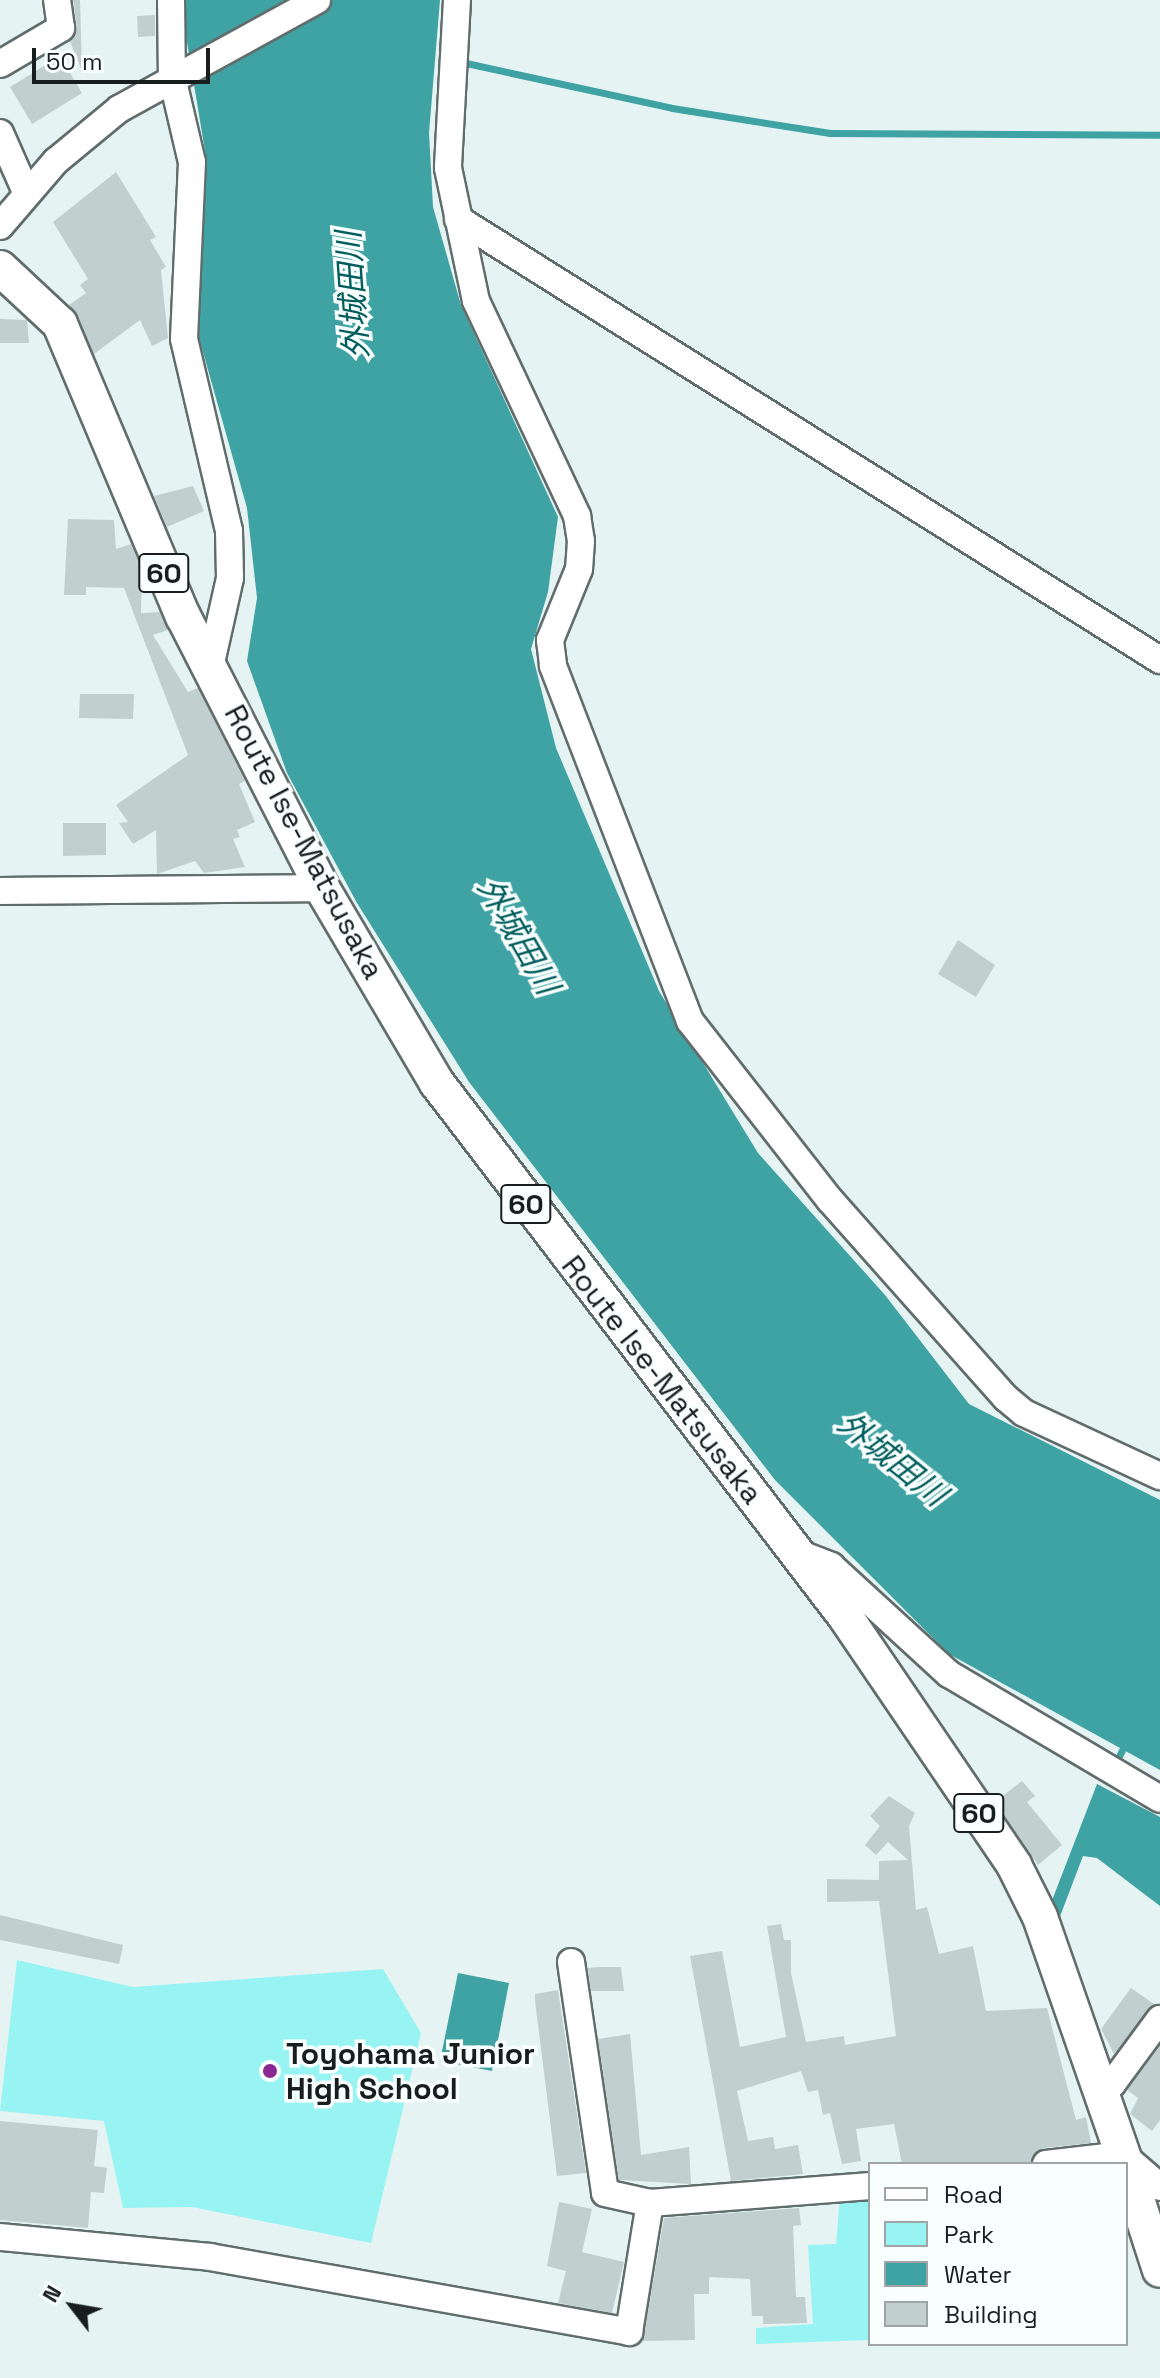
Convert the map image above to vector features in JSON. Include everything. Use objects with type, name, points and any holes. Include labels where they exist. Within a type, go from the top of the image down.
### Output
[{"type":"main road","name":"Route Ise-Matsusaka","points":[[0,268],[60,324],[166,576],[322,888],[466,1126],[795,1552],[1014,1865],[1040,1917],[1101,2090],[1141,2170],[1160,2270]]},
{"type":"street","points":[[0,64],[61,28],[57,0]]},
{"type":"street","points":[[171,0],[178,73],[192,162],[184,339],[229,531],[230,578],[211,663]]},
{"type":"street","points":[[0,226],[26,192],[84,135],[178,73],[317,0]]},
{"type":"street","points":[[457,0],[446,128],[458,219],[476,301],[577,516],[579,569],[550,640],[553,666],[690,1021],[830,1200],[1006,1398],[1024,1413],[1160,1476]]},
{"type":"street","points":[[0,133],[26,192]]},
{"type":"street","points":[[458,219],[1160,660]]},
{"type":"street","points":[[0,891],[322,888]]},
{"type":"street","points":[[795,1552],[831,1566],[949,1674],[1160,1799]]},
{"type":"street","points":[[571,1962],[605,2193],[650,2203],[868,2186]]},
{"type":"street","points":[[1101,2090],[1112,2084],[1160,2019]]},
{"type":"street","points":[[0,2237],[210,2257],[629,2332],[650,2203]]},
{"type":"green space","points":[[17,1960],[133,1987],[383,1969],[421,2033],[371,2243],[192,2207],[123,2208],[104,2121],[0,2111]]},
{"type":"green space","points":[[868,2193],[868,2340],[756,2344],[756,2328],[813,2324],[808,2245],[836,2244],[840,2196]]},
{"type":"water","name":"外城田川","points":[[180,0],[440,0],[429,133],[433,207],[461,305],[558,517],[548,592],[531,649],[556,748],[659,991],[758,1153],[885,1295],[969,1404],[1160,1500],[1160,1770],[949,1654],[775,1480],[469,1082],[357,903],[287,773],[247,661],[257,598],[247,508],[199,338],[206,157]]},
{"type":"water","points":[[1097,1784],[1160,1817],[1160,1906],[1097,1858],[1083,1856],[1059,1919],[1051,1903]]},
{"type":"water","points":[[458,1973],[509,1983],[492,2071],[440,2061]]},
{"type":"building","points":[[73,0],[80,0],[82,71],[70,41],[77,27]]},
{"type":"building","points":[[155,15],[155,36],[138,37],[137,16]]},
{"type":"building","points":[[60,56],[82,93],[32,124],[10,87]]},
{"type":"building","points":[[116,172],[156,237],[150,240],[166,267],[161,270],[168,338],[152,346],[140,320],[94,354],[69,305],[86,293],[80,285],[88,279],[53,222]]},
{"type":"building","points":[[0,319],[27,320],[29,343],[0,343]]},
{"type":"building","points":[[193,486],[204,511],[167,527],[154,496]]},
{"type":"building","points":[[68,519],[114,520],[116,549],[131,544],[142,570],[141,613],[160,612],[168,630],[153,635],[188,692],[198,688],[245,781],[239,784],[255,822],[237,830],[240,837],[233,839],[245,867],[204,873],[195,861],[157,874],[156,830],[133,844],[119,823],[128,822],[116,805],[188,755],[124,588],[86,587],[86,595],[64,595]]},
{"type":"building","points":[[80,694],[134,694],[133,719],[79,718]]},
{"type":"building","points":[[63,823],[106,823],[106,855],[63,856]]},
{"type":"building","points":[[958,940],[995,965],[976,997],[938,974]]},
{"type":"building","points":[[1022,1781],[1035,1796],[1027,1802],[1062,1845],[1038,1865],[995,1802]]},
{"type":"building","points":[[889,1796],[915,1813],[909,1826],[916,1910],[927,1907],[939,1954],[973,1946],[986,2011],[1047,2008],[1076,2120],[1086,2117],[1091,2143],[1043,2148],[1031,2162],[902,2162],[894,2124],[856,2129],[861,2161],[842,2164],[830,2113],[823,2115],[818,2090],[808,2092],[801,2071],[737,2091],[748,2141],[773,2137],[775,2149],[798,2145],[803,2174],[731,2181],[690,1956],[722,1951],[740,2047],[786,2037],[767,1926],[781,1924],[784,1940],[791,1940],[791,1973],[806,2042],[844,2036],[845,2045],[896,2036],[879,1901],[827,1902],[827,1879],[879,1880],[879,1861],[908,1860],[888,1842],[876,1855],[865,1845],[880,1826],[870,1816]]},
{"type":"building","points":[[0,1915],[123,1945],[119,1964],[0,1940]]},
{"type":"building","points":[[621,1967],[624,1991],[591,1991],[588,1968]]},
{"type":"building","points":[[1131,1988],[1154,2004],[1114,2054],[1101,2029]]},
{"type":"building","points":[[558,1990],[586,2173],[557,2176],[535,1994]]},
{"type":"building","points":[[630,2034],[641,2155],[689,2147],[691,2184],[619,2180],[598,2039]]},
{"type":"building","points":[[1160,2046],[1160,2120],[1152,2131],[1130,2114],[1138,2098],[1127,2090]]},
{"type":"building","points":[[0,2121],[98,2130],[94,2166],[107,2168],[104,2193],[91,2192],[88,2228],[0,2220]]},
{"type":"building","points":[[559,2202],[592,2209],[582,2252],[624,2262],[612,2313],[558,2303],[566,2271],[547,2266]]},
{"type":"building","points":[[799,2208],[801,2225],[793,2226],[796,2297],[805,2297],[807,2323],[763,2324],[763,2316],[752,2316],[750,2279],[709,2277],[709,2294],[694,2294],[695,2340],[643,2341],[664,2218]]},
{"type":"waterway","points":[[466,63],[672,108],[830,133],[1160,135]]},
{"type":"waterway","points":[[1117,1760],[1122,1750]]},
{"type":"place","name":"Toyohama Junior High School","points":[[270,2071]]}]
